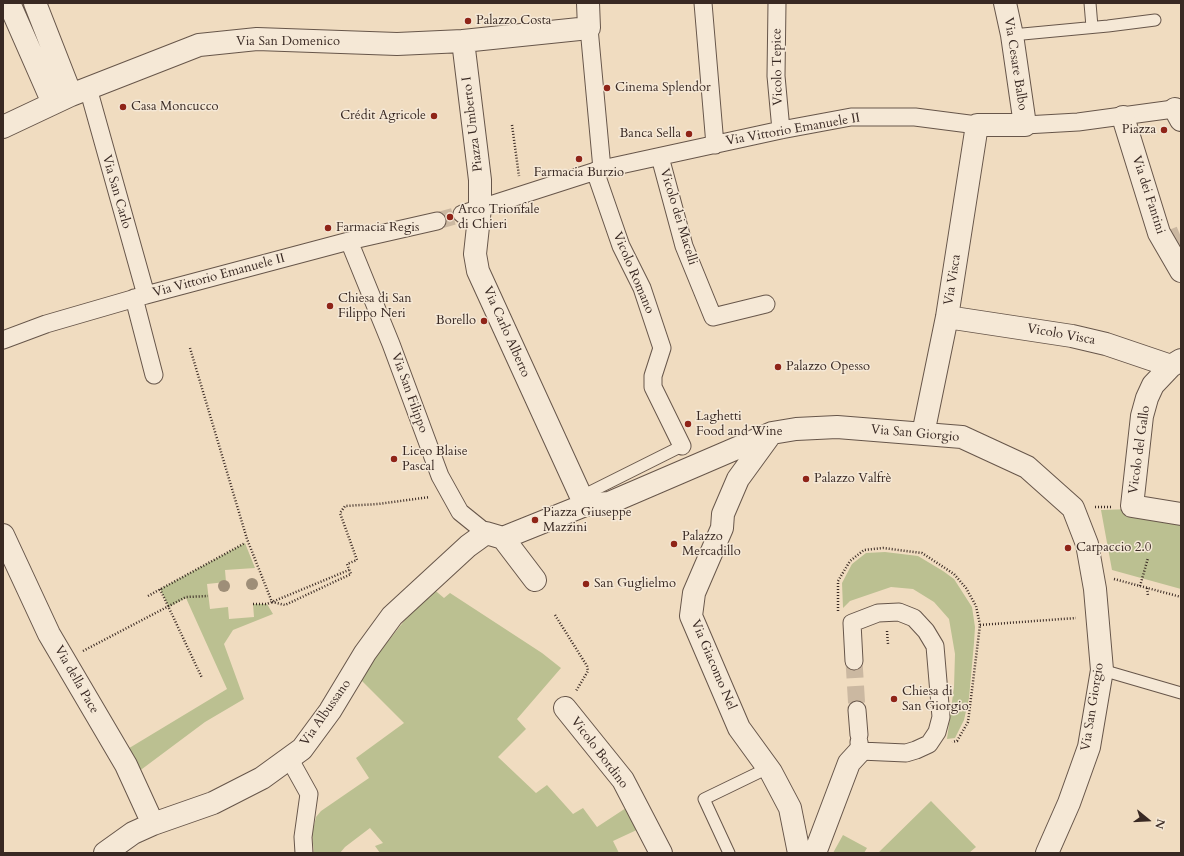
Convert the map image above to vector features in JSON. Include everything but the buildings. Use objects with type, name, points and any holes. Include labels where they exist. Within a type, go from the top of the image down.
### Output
[{"type":"street","points":[[9,3],[71,96]]},
{"type":"street","points":[[35,3],[71,96]]},
{"type":"street","points":[[588,3],[589,28]]},
{"type":"street","points":[[702,3],[715,145]]},
{"type":"street","name":"Vicolo Tepice","points":[[777,3],[776,76],[780,130]]},
{"type":"street","name":"Via Cesare Balbo","points":[[1005,3],[1012,35],[1025,125]]},
{"type":"street","name":"Via San Domenico","points":[[3,127],[71,96],[199,45],[257,39],[397,44],[463,40],[589,28]]},
{"type":"street","name":"Vicolo Romano","points":[[589,28],[598,170],[621,246],[642,288],[662,348],[653,376],[653,387],[682,446]]},
{"type":"street","name":"Piazza Umberto I","points":[[463,40],[480,180],[471,211]]},
{"type":"street","name":"Via San Carlo","points":[[71,96],[140,297],[154,375]]},
{"type":"street","name":"Via Vittorio Emanuele II","points":[[471,211],[598,170],[780,130],[851,117],[915,117],[977,125],[1025,125],[1179,113]]},
{"type":"street","name":"Via dei Fantini","points":[[1123,117],[1159,232],[1167,243],[1181,271]]},
{"type":"street","name":"Via Visca","points":[[924,434],[947,317],[977,125]]},
{"type":"street","name":"Vicolo dei Macelli","points":[[660,157],[684,246],[713,317],[766,304]]},
{"type":"street","name":"Via Carlo Alberto","points":[[471,211],[478,271],[582,501]]},
{"type":"street","name":"Via Vittorio Emanuele II","points":[[3,340],[46,324],[140,297],[349,241],[438,221]]},
{"type":"street","name":"Via San Filippo","points":[[349,241],[391,344],[440,476],[460,512],[495,535]]},
{"type":"street","name":"Vicolo Visca","points":[[947,317],[1092,341],[1176,363]]},
{"type":"street","name":"Vicolo del Gallo","points":[[1132,506],[1142,416],[1153,385],[1176,363]]},
{"type":"street","name":"Via San Giorgio","points":[[582,501],[608,503],[772,433],[796,429],[837,427],[962,437],[1027,467],[1073,508],[1086,544],[1093,579],[1098,616],[1102,670],[1089,747],[1069,803],[1048,853]]},
{"type":"street","name":"Via Giacomo Nel","points":[[772,433],[738,479],[724,514],[722,528],[694,593],[691,616],[739,728],[768,768],[790,808],[799,853]]},
{"type":"street","points":[[535,580],[495,535],[582,501]]},
{"type":"street","points":[[1132,506],[1181,514]]},
{"type":"street","name":"Via della Pace","points":[[3,535],[34,602],[65,660],[126,766],[153,824]]},
{"type":"street","name":"Via Albussano","points":[[104,853],[134,833],[153,824],[213,803],[262,778],[302,749],[330,711],[365,653],[392,616],[468,546],[495,535]]},
{"type":"street","points":[[854,661],[852,623],[878,613],[900,612],[914,618],[926,631],[935,646],[941,717],[937,732],[929,744],[906,753],[859,743]]},
{"type":"street","name":"Vicolo Bordino","points":[[565,708],[623,780],[661,853]]},
{"type":"street","points":[[815,853],[849,763],[859,743],[857,710]]},
{"type":"street","points":[[289,758],[309,794],[303,837],[304,853]]},
{"type":"lane","points":[[1090,3],[1092,27]]},
{"type":"lane","points":[[1012,35],[1155,20]]},
{"type":"lane","name":"Vicolo Romano","points":[[582,501],[682,446]]},
{"type":"lane","points":[[1102,670],[1181,693]]},
{"type":"lane","points":[[729,853],[704,799],[768,768]]},
{"type":"path","points":[[512,125],[520,178]]},
{"type":"path","points":[[190,348],[247,539],[272,602]]},
{"type":"path","points":[[272,602],[285,605],[351,574],[347,564],[357,560],[340,513],[345,506],[378,504],[450,494]]},
{"type":"path","points":[[1073,508],[1132,506]]},
{"type":"path","points":[[148,596],[245,543]]},
{"type":"path","points":[[837,592],[838,582],[850,561],[864,550],[883,548],[922,553],[954,574],[966,588],[976,606],[980,625],[968,722],[957,741],[937,746],[929,744]]},
{"type":"path","points":[[1140,586],[1148,558]]},
{"type":"path","points":[[253,604],[272,602],[349,570]]},
{"type":"path","points":[[1093,579],[1112,578],[1181,597]]},
{"type":"path","points":[[1147,588],[1148,596]]},
{"type":"path","points":[[160,589],[202,678]]},
{"type":"path","points":[[65,660],[186,597],[208,596]]},
{"type":"path","name":"Vicolo Bordino","points":[[555,615],[587,666],[588,671],[565,708]]},
{"type":"path","points":[[980,625],[1098,616]]},
{"type":"green space","points":[[1132,509],[1181,519],[1181,589],[1112,570],[1101,510]]},
{"type":"green space","points":[[245,543],[255,568],[225,570],[226,582],[207,584],[210,609],[228,607],[229,619],[254,617],[253,604],[267,604],[273,614],[233,630],[224,644],[244,699],[205,722],[138,772],[126,750],[227,689],[186,598],[169,607],[160,589]]},
{"type":"green space","points":[[885,552],[918,556],[943,571],[954,579],[972,607],[975,627],[969,698],[964,720],[955,738],[947,739],[954,687],[955,654],[949,619],[934,602],[913,589],[891,587],[850,601],[843,608],[842,583],[852,564],[866,553]]},
{"type":"green space","points":[[431,587],[444,598],[450,593],[542,653],[561,668],[517,719],[526,729],[498,757],[536,793],[547,785],[573,814],[583,808],[597,827],[626,808],[641,828],[613,841],[619,853],[380,853],[375,846],[383,843],[370,828],[345,847],[340,853],[314,853],[312,834],[316,817],[321,811],[369,778],[356,758],[404,723],[359,678]]},
{"type":"green space","points":[[931,801],[976,847],[969,853],[878,853]]},
{"type":"green space","points":[[843,835],[867,848],[864,853],[833,853]]},
{"type":"tunnel","points":[[437,221],[462,214]]},
{"type":"tunnel","points":[[1169,242],[1181,237]]},
{"type":"tunnel","points":[[854,661],[857,710]]},
{"type":"place","name":"Palazzo Costa","points":[[468,21]]},
{"type":"place","name":"Cinema Splendor","points":[[607,88]]},
{"type":"place","name":"Casa Moncucco","points":[[123,107]]},
{"type":"place","name":"Crédit Agricole","points":[[434,116]]},
{"type":"place","name":"Piazza","points":[[1164,130]]},
{"type":"place","name":"Banca Sella","points":[[689,134]]},
{"type":"place","name":"Farmacia Burzio","points":[[579,159]]},
{"type":"place","name":"Arco Trionfale di Chieri","points":[[450,217]]},
{"type":"place","name":"Farmacia Regis","points":[[328,228]]},
{"type":"place","name":"Chiesa di San Filippo Neri","points":[[330,306]]},
{"type":"place","name":"Borello","points":[[484,321]]},
{"type":"place","name":"Palazzo Opesso","points":[[778,367]]},
{"type":"place","name":"Laghetti Food and Wine","points":[[688,424]]},
{"type":"place","name":"Liceo Blaise Pascal","points":[[394,459]]},
{"type":"place","name":"Palazzo Valfrè","points":[[806,479]]},
{"type":"place","name":"Piazza Giuseppe Mazzini","points":[[535,520]]},
{"type":"place","name":"Palazzo Mercadillo","points":[[674,544]]},
{"type":"place","name":"Carpaccio 2.0","points":[[1068,548]]},
{"type":"place","name":"San Guglielmo","points":[[586,584]]},
{"type":"place","name":"Chiesa di San Giorgio","points":[[894,699]]}]
